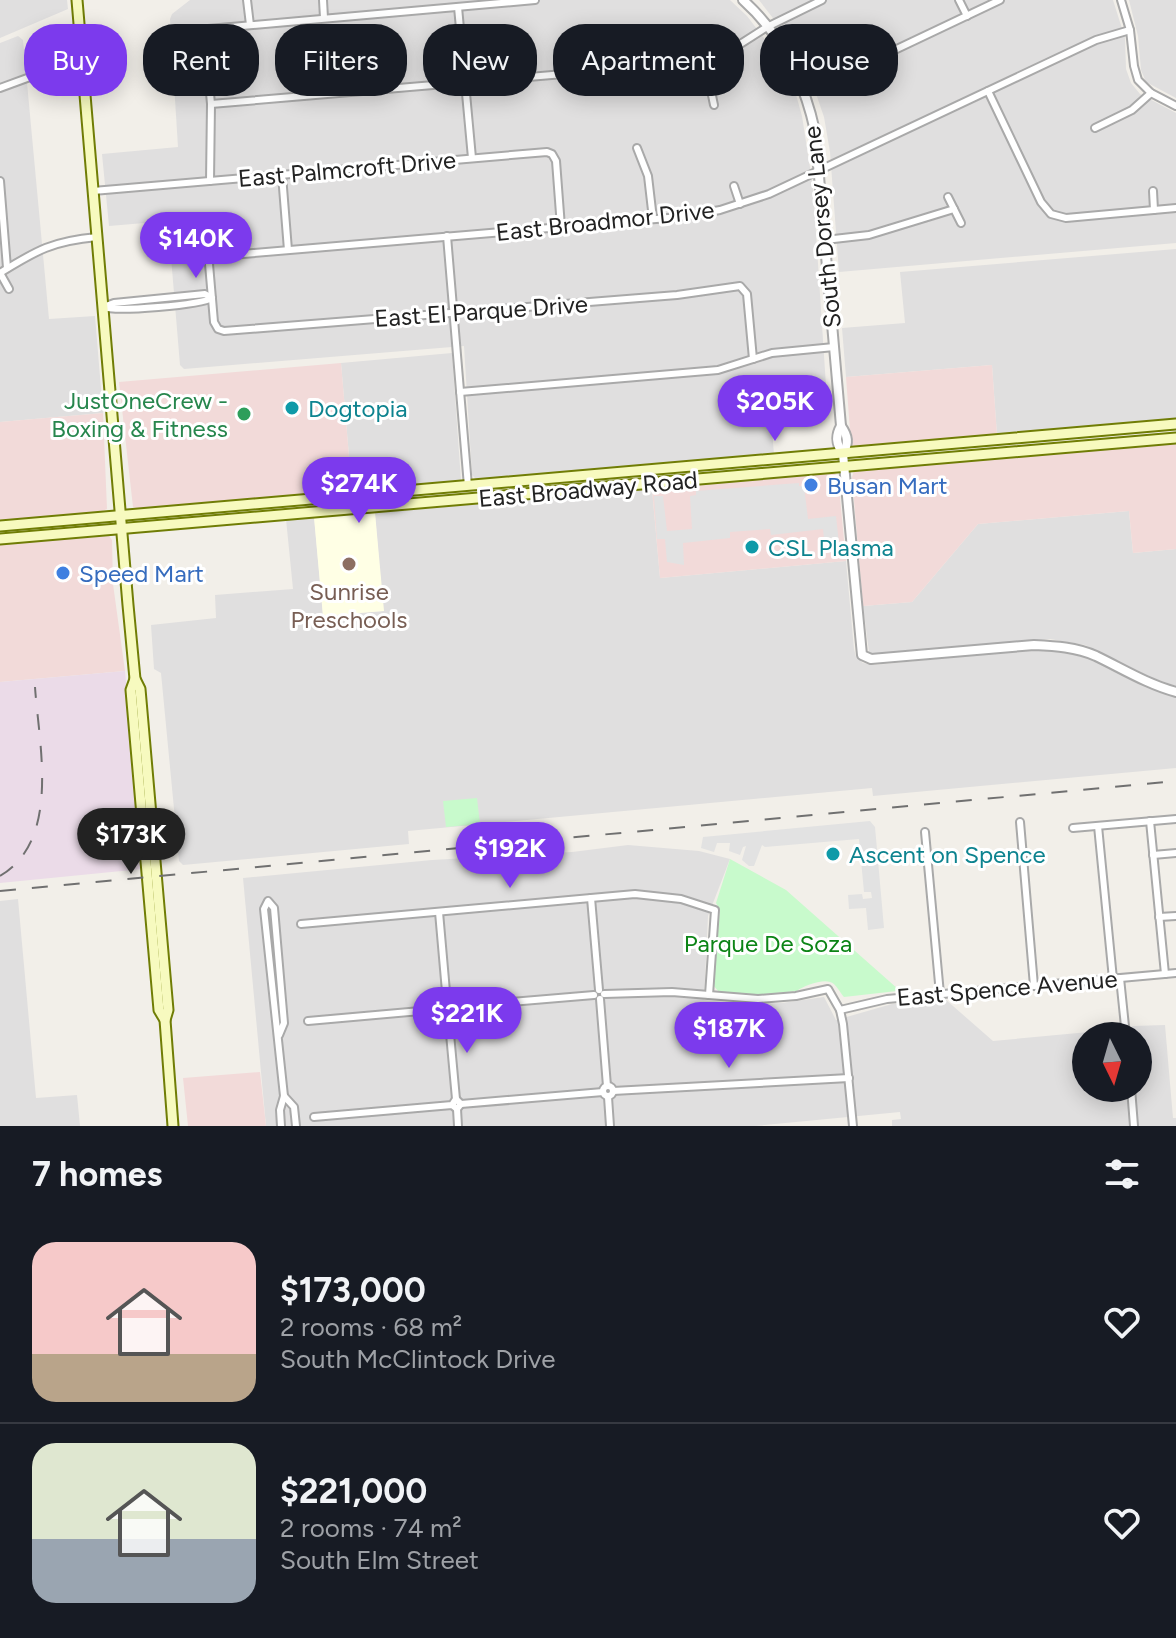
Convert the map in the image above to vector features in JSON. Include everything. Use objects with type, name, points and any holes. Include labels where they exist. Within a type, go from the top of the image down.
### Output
[{"type":"main road","points":[[77,0],[79,24]]},
{"type":"main road","points":[[85,96],[121,529],[135,679],[140,689],[167,995],[165,1020],[173,1126]]},
{"type":"main road","name":"East Broadway Road","points":[[0,526],[1176,424]]},
{"type":"main road","points":[[1115,430],[1117,443]]},
{"type":"main road","name":"East Broadway Road","points":[[0,539],[1176,438]]},
{"type":"main road","points":[[998,440],[999,453]]},
{"type":"main road","points":[[655,470],[655,483]]},
{"type":"main road","points":[[468,486],[470,499]]},
{"type":"main road","points":[[299,500],[300,514]]},
{"type":"street","points":[[247,0],[250,24]]},
{"type":"street","points":[[323,0],[324,18]]},
{"type":"street","points":[[259,24],[399,8],[458,7],[535,0]]},
{"type":"street","name":"South Dorsey Lane","points":[[743,0],[764,24]]},
{"type":"street","points":[[773,24],[822,0]]},
{"type":"street","points":[[959,0],[967,16]]},
{"type":"street","points":[[898,49],[1000,0]]},
{"type":"street","points":[[1121,0],[1130,30],[1137,77],[1151,93],[1176,106]]},
{"type":"street","points":[[458,7],[460,24]]},
{"type":"street","name":"East Broadmor Drive","points":[[218,329],[214,322],[209,264],[214,258],[700,214],[779,190],[1101,37],[1130,30]]},
{"type":"street","points":[[0,88],[24,79]]},
{"type":"street","points":[[211,104],[423,86]]},
{"type":"street","points":[[988,91],[1041,202],[1051,214],[1066,218],[1176,208]]},
{"type":"street","points":[[1095,128],[1132,110],[1151,93]]},
{"type":"street","points":[[210,96],[210,181]]},
{"type":"street","points":[[466,96],[472,158]]},
{"type":"street","points":[[712,96],[714,105]]},
{"type":"street","name":"South Dorsey Lane","points":[[805,96],[815,131],[819,170],[841,426],[837,434],[838,447],[843,454],[861,653],[866,659],[1050,646],[1095,656],[1152,685],[1176,692]]},
{"type":"street","points":[[637,148],[648,176],[653,219]]},
{"type":"street","name":"East Palmcroft Drive","points":[[93,191],[543,152],[552,154],[556,161],[561,227]]},
{"type":"street","points":[[282,175],[288,250]]},
{"type":"street","points":[[0,185],[7,268]]},
{"type":"street","points":[[734,186],[740,204]]},
{"type":"street","points":[[1153,191],[1154,210]]},
{"type":"street","points":[[948,197],[961,223]]},
{"type":"street","points":[[825,240],[869,235],[954,209]]},
{"type":"street","points":[[447,236],[468,486]]},
{"type":"street","points":[[9,289],[0,273],[7,268],[45,246],[97,237]]},
{"type":"street","name":"East El Parque Drive","points":[[218,329],[227,331],[688,294],[736,286],[743,288],[747,294],[753,359]]},
{"type":"street","points":[[103,307],[114,303],[205,294],[212,298]]},
{"type":"street","points":[[460,392],[718,370],[772,353],[834,347]]},
{"type":"street","points":[[1073,828],[1176,819]]},
{"type":"street","points":[[1150,821],[1165,974]]},
{"type":"street","points":[[1020,822],[1034,986]]},
{"type":"street","points":[[1098,826],[1124,1022]]},
{"type":"street","points":[[925,832],[940,994]]},
{"type":"street","points":[[1153,855],[1176,853]]},
{"type":"street","points":[[301,924],[591,898],[649,895],[681,899],[715,910],[709,995]]},
{"type":"street","points":[[591,898],[610,1126]]},
{"type":"street","points":[[279,1035],[284,1023],[274,908],[268,901],[264,909],[284,1096],[280,1110],[281,1126]]},
{"type":"street","points":[[439,912],[458,1126]]},
{"type":"street","points":[[1159,917],[1176,916]]},
{"type":"street","name":"East Spence Avenue","points":[[840,1010],[887,999],[1176,973]]},
{"type":"street","points":[[308,1021],[599,995],[659,992],[778,998],[828,989],[840,1010],[853,1126]]},
{"type":"street","points":[[314,1117],[608,1091],[849,1078]]},
{"type":"street","points":[[284,1096],[294,1107],[296,1126]]},
{"type":"street","points":[[1132,1102],[1134,1126]]},
{"type":"shaded area","points":[[0,0],[67,0],[68,9],[33,24],[24,24],[24,28],[0,38]]},
{"type":"shaded area","points":[[190,0],[730,0],[760,33],[760,96],[796,96],[802,116],[813,187],[826,386],[769,391],[774,455],[478,481],[472,475],[464,346],[184,369],[180,365],[168,221],[109,226],[102,154],[178,147],[175,96],[259,96],[259,24],[170,24],[172,14]]},
{"type":"shaded area","points":[[759,0],[1113,0],[1125,38],[1126,69],[1131,83],[1140,94],[1176,113],[1176,243],[839,272],[830,152],[817,96],[898,96],[898,24],[778,24]]},
{"type":"shaded area","points":[[1129,0],[1176,0],[1176,98],[1146,82],[1141,70],[1138,36]]},
{"type":"shaded area","points":[[18,36],[23,40],[24,96],[28,96],[49,319],[95,316],[103,413],[0,422],[0,43]]},
{"type":"shaded area","points":[[1176,249],[1176,420],[997,435],[992,365],[846,377],[842,328],[905,323],[900,272]]},
{"type":"shaded area","points":[[452,353],[461,481],[352,491],[341,363]]},
{"type":"shaded area","points":[[341,363],[352,491],[140,509],[133,507],[119,382]]},
{"type":"shaded area","points":[[992,365],[997,435],[856,448],[851,444],[846,377]]},
{"type":"shaded area","points":[[103,413],[107,509],[0,521],[0,422]]},
{"type":"shaded area","points":[[1176,442],[1176,549],[1133,553],[1129,511],[978,524],[912,602],[863,606],[854,471]]},
{"type":"shaded area","points":[[833,472],[838,477],[846,561],[660,578],[652,489]]},
{"type":"shaded area","points":[[799,483],[799,486],[804,486],[808,519],[836,516],[840,553],[829,553],[829,548],[825,548],[823,529],[771,535],[770,529],[730,532],[730,538],[683,543],[684,565],[667,562],[665,539],[657,539],[654,496],[663,496],[667,531],[692,529],[690,496],[696,495],[696,491]]},
{"type":"shaded area","points":[[652,489],[660,578],[846,561],[854,649],[856,657],[863,663],[875,665],[1029,650],[1052,650],[1086,657],[1147,687],[1176,696],[1176,768],[873,796],[872,788],[408,831],[409,844],[183,865],[179,861],[161,673],[154,669],[151,625],[216,618],[215,595],[293,589],[286,519],[314,517],[323,616],[383,611],[375,513]]},
{"type":"shaded area","points":[[1129,511],[1133,553],[1176,549],[1176,686],[1150,677],[1085,645],[1050,639],[869,652],[863,606],[912,602],[978,524]]},
{"type":"shaded area","name":"Sunrise Preschools","points":[[375,513],[384,611],[323,616],[314,517]]},
{"type":"shaded area","points":[[109,536],[112,540],[113,584],[125,671],[0,682],[0,544]]},
{"type":"shaded area","points":[[125,671],[142,869],[0,883],[0,682]]},
{"type":"shaded area","points":[[870,821],[875,827],[884,928],[868,930],[866,908],[849,909],[848,895],[862,894],[863,899],[872,898],[871,892],[864,892],[859,839],[762,845],[754,866],[742,860],[746,846],[740,855],[729,851],[730,843],[717,843],[714,852],[701,848],[703,837]]},
{"type":"shaded area","points":[[628,845],[699,851],[730,859],[708,916],[704,1000],[745,1004],[824,997],[836,1020],[892,1004],[945,999],[993,1041],[1072,1034],[1072,1102],[1152,1102],[1152,1025],[1165,1025],[1176,1126],[892,1126],[892,1120],[901,1119],[900,1112],[755,1126],[266,1126],[243,878],[432,860],[572,852]]},
{"type":"shaded area","points":[[18,899],[36,1098],[77,1095],[80,1126],[0,1126],[0,901]]},
{"type":"shaded area","points":[[260,1072],[266,1126],[188,1126],[183,1078]]},
{"type":"green space","points":[[477,798],[480,824],[446,827],[443,801]]},
{"type":"green space","name":"Parque De Soza","points":[[730,859],[786,890],[897,991],[844,997],[834,984],[827,981],[797,991],[755,995],[719,992],[713,985],[720,910],[716,903]]},
{"type":"railway","points":[[0,876],[19,860],[32,840],[39,816],[42,763],[35,687]]},
{"type":"railway","points":[[0,891],[1176,781]]},
{"type":"place","name":"Dogtopia","points":[[292,408]]},
{"type":"place","name":"JustOneCrew - Boxing & Fitness","points":[[244,414]]},
{"type":"place","name":"Busan Mart","points":[[811,485]]},
{"type":"place","name":"CSL Plasma","points":[[752,547]]},
{"type":"place","name":"Sunrise Preschools","points":[[349,564]]},
{"type":"place","name":"Speed Mart","points":[[63,573]]},
{"type":"place","name":"Ascent on Spence","points":[[833,854]]}]
